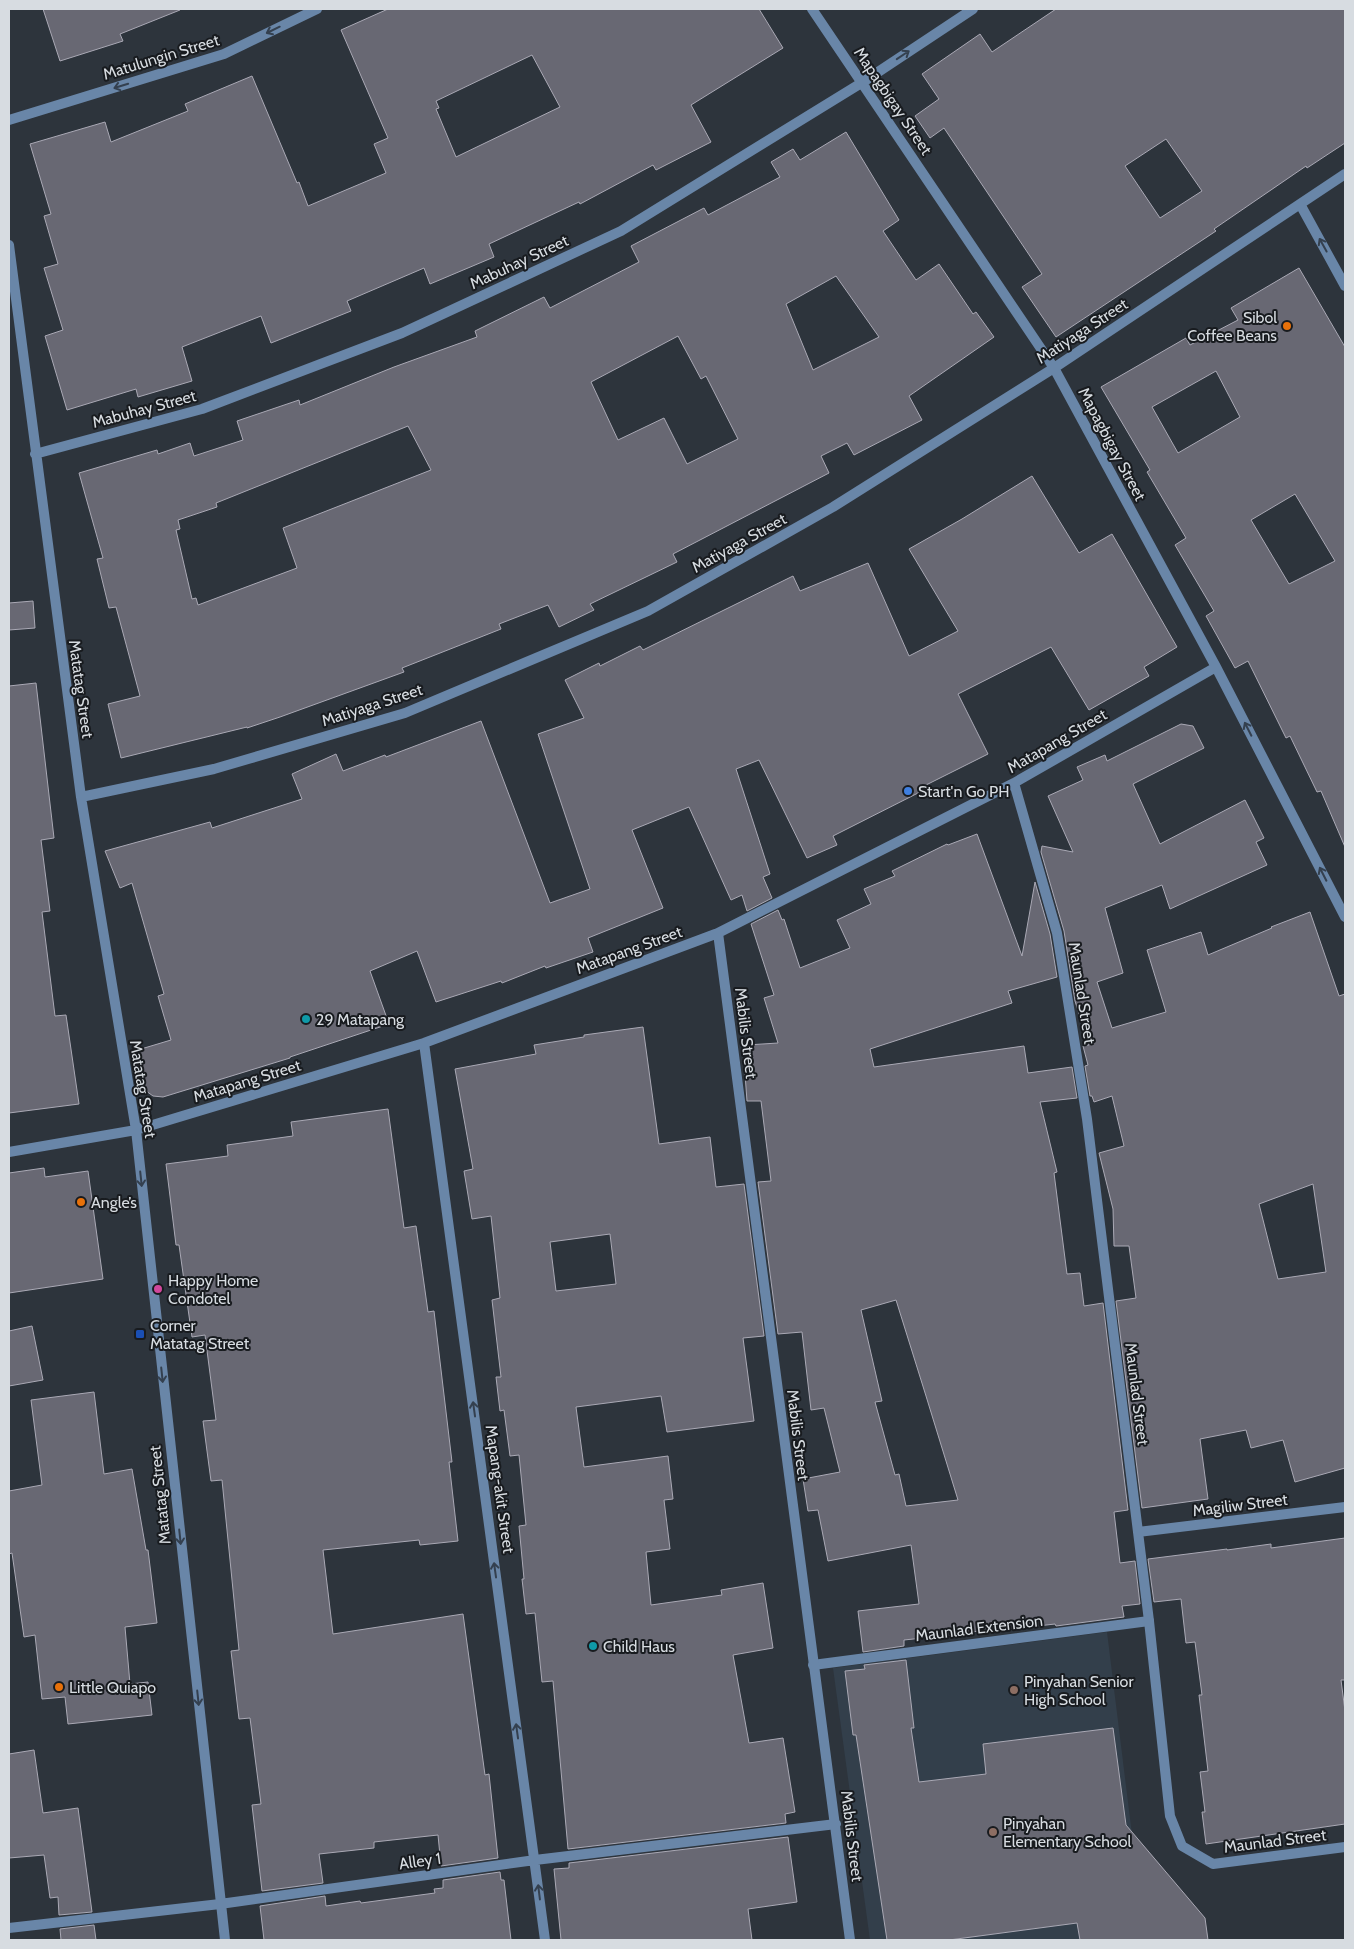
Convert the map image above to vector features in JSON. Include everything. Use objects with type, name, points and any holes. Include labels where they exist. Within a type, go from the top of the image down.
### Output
[{"type":"street","name":"Matulungin Street","points":[[9,120],[224,54],[316,9]]},
{"type":"street","name":"Mapagbigay Street","points":[[812,9],[1054,368],[1216,667],[1345,917]]},
{"type":"street","name":"Mabuhay Street","points":[[35,454],[202,409],[402,333],[621,231],[863,82],[973,9]]},
{"type":"street","name":"Matiyaga Street","points":[[80,797],[214,769],[405,713],[648,611],[833,507],[1054,368],[1345,174]]},
{"type":"street","points":[[1300,204],[1345,286]]},
{"type":"street","name":"Matatag Street","points":[[9,246],[80,797],[136,1130],[225,1940]]},
{"type":"street","name":"Matapang Street","points":[[9,1152],[136,1130],[424,1042],[718,933],[1014,783],[1216,667]]},
{"type":"street","name":"Maunlad Street","points":[[1014,783],[1057,933],[1088,1118],[1149,1621],[1170,1816],[1182,1846],[1213,1864],[1345,1848]]},
{"type":"street","name":"Mabilis Street","points":[[718,933],[850,1940]]},
{"type":"street","name":"Mapang-akit Street","points":[[424,1042],[545,1940]]},
{"type":"street","name":"Magiliw Street","points":[[1138,1532],[1345,1507]]},
{"type":"street","name":"Maunlad Extension","points":[[813,1665],[1149,1621]]},
{"type":"street","name":"Alley 1","points":[[9,1928],[220,1904],[535,1860],[836,1824]]},
{"type":"shaded area","name":"Pinyahan Elementary School","points":[[1107,1632],[1145,1940],[870,1940],[833,1668]]},
{"type":"building","points":[[43,9],[180,10],[120,34],[123,41],[60,61]]},
{"type":"building","points":[[388,9],[759,9],[783,48],[691,105],[711,142],[656,170],[653,165],[580,204],[579,202],[489,244],[494,257],[430,284],[424,268],[347,301],[351,311],[271,343],[261,316],[182,347],[192,381],[138,397],[136,389],[67,410],[45,336],[63,330],[44,268],[58,264],[44,216],[51,214],[30,144],[105,122],[111,142],[188,111],[185,104],[252,76],[308,206],[386,173],[374,144],[388,138],[341,30]],"holes":[[[532,55],[560,107],[456,157],[436,109],[439,108],[436,101]]]},
{"type":"building","points":[[1056,9],[1345,9],[1345,143],[1307,168],[1306,166],[1214,229],[1216,231],[1056,337],[1022,287],[1042,274],[944,128],[930,138],[915,116],[939,99],[922,74],[980,34],[992,52]],"holes":[[[1166,139],[1202,191],[1160,218],[1125,166]]]},
{"type":"building","points":[[846,132],[899,220],[883,231],[916,280],[939,264],[973,314],[976,312],[994,337],[909,396],[922,420],[854,455],[847,443],[821,456],[829,473],[673,554],[677,562],[590,604],[594,610],[559,627],[548,605],[499,624],[501,629],[402,668],[404,672],[280,717],[247,728],[121,758],[108,704],[140,696],[116,607],[109,608],[97,559],[103,558],[79,473],[157,450],[158,454],[190,443],[194,456],[243,440],[237,421],[299,400],[300,405],[394,367],[477,337],[475,331],[544,297],[550,308],[639,262],[631,246],[704,208],[708,215],[780,177],[771,162],[793,149],[800,160]],"holes":[[[836,276],[879,337],[813,370],[786,304]],[[678,336],[701,379],[706,376],[738,439],[687,464],[664,418],[618,440],[591,382]],[[408,426],[431,470],[283,528],[297,568],[198,605],[196,598],[192,599],[176,530],[180,529],[178,520],[217,507],[216,503]]]},
{"type":"building","points":[[1299,268],[1345,347],[1345,847],[1321,791],[1317,792],[1290,736],[1286,738],[1248,661],[1235,668],[1206,616],[1214,611],[1175,545],[1186,538],[1147,472],[1150,470],[1101,387],[1186,338],[1190,345],[1238,320],[1231,308]],"holes":[[[1216,371],[1240,417],[1178,453],[1152,407]],[[1295,494],[1335,561],[1289,584],[1251,520]]]},
{"type":"building","points":[[1032,476],[1079,553],[1112,534],[1177,647],[1144,667],[1149,676],[1089,710],[1051,647],[958,694],[988,754],[918,789],[920,792],[833,836],[837,845],[807,858],[759,760],[736,769],[770,874],[763,877],[772,898],[747,911],[742,895],[731,900],[689,807],[632,830],[663,908],[588,938],[593,952],[546,968],[545,966],[502,983],[501,981],[436,1002],[417,951],[370,971],[389,1024],[290,1058],[163,1097],[153,1096],[142,1088],[131,1052],[171,1040],[158,996],[164,994],[132,883],[120,888],[105,851],[210,822],[212,828],[302,799],[292,774],[336,754],[343,771],[481,721],[550,903],[590,889],[538,734],[584,718],[565,680],[599,663],[600,666],[640,646],[643,650],[793,576],[800,591],[868,563],[909,656],[958,631],[909,549]]},
{"type":"building","points":[[33,601],[35,628],[9,630],[9,603]]},
{"type":"building","points":[[36,683],[54,838],[41,840],[50,911],[42,912],[55,1016],[66,1015],[79,1104],[9,1113],[9,686]]},
{"type":"building","points":[[1181,724],[1193,726],[1204,748],[1133,784],[1160,844],[1245,800],[1264,838],[1256,842],[1267,865],[1170,909],[1162,885],[1105,908],[1123,973],[1097,982],[1112,1028],[1166,1012],[1147,950],[1201,932],[1208,955],[1310,912],[1339,996],[1345,994],[1345,1468],[1295,1482],[1283,1440],[1251,1448],[1246,1430],[1200,1439],[1208,1499],[1142,1508],[1116,1301],[1136,1298],[1129,1246],[1114,1246],[1113,1209],[1099,1153],[1124,1146],[1112,1096],[1094,1102],[1092,1096],[1090,1096],[1085,1066],[1088,1065],[1083,1046],[1089,1045],[1075,1001],[1064,931],[1041,852],[1042,846],[1073,852],[1048,796],[1083,780],[1077,767],[1105,755],[1107,761]],"holes":[[[1313,1184],[1326,1272],[1278,1279],[1259,1204]]]},
{"type":"building","points":[[977,834],[1022,956],[1035,882],[1050,934],[1057,977],[1008,991],[1012,1003],[870,1049],[874,1067],[1024,1046],[1028,1073],[1072,1067],[1077,1098],[1040,1102],[1057,1172],[1054,1173],[1067,1274],[1080,1273],[1084,1306],[1103,1303],[1128,1510],[1114,1512],[1120,1563],[1135,1561],[1140,1604],[1122,1606],[1124,1617],[1056,1626],[1055,1624],[1012,1629],[1012,1625],[961,1634],[904,1640],[904,1646],[863,1652],[858,1611],[919,1604],[911,1545],[828,1561],[818,1510],[808,1511],[803,1479],[840,1472],[824,1408],[811,1410],[802,1332],[778,1334],[758,1182],[771,1181],[761,1101],[747,1101],[745,1074],[750,1074],[747,1045],[778,1043],[764,998],[774,995],[751,924],[778,910],[782,920],[784,919],[800,968],[850,948],[837,920],[871,904],[864,889],[895,876],[892,871]],"holes":[[[896,1300],[958,1500],[906,1506],[899,1474],[895,1475],[875,1402],[882,1401],[861,1310]]]},
{"type":"building","points":[[643,1027],[659,1144],[710,1137],[716,1187],[744,1184],[764,1336],[743,1338],[754,1421],[667,1432],[661,1396],[576,1407],[584,1467],[668,1456],[673,1499],[664,1500],[670,1549],[646,1552],[651,1605],[722,1595],[721,1590],[763,1583],[773,1648],[733,1655],[749,1743],[783,1738],[795,1812],[785,1814],[786,1823],[568,1849],[553,1681],[542,1682],[535,1613],[526,1614],[519,1526],[526,1525],[519,1455],[510,1456],[504,1410],[500,1411],[496,1377],[501,1377],[492,1300],[500,1298],[491,1216],[472,1219],[464,1171],[473,1169],[455,1069],[536,1054],[534,1045],[584,1037],[584,1035]],"holes":[[[610,1234],[616,1284],[556,1291],[550,1242]]]},
{"type":"building","points":[[388,1109],[404,1228],[416,1226],[428,1312],[434,1311],[452,1462],[449,1462],[458,1541],[420,1545],[419,1540],[323,1550],[333,1634],[463,1614],[485,1775],[489,1774],[498,1858],[441,1866],[438,1835],[374,1842],[374,1848],[319,1854],[323,1883],[262,1891],[252,1805],[261,1804],[250,1718],[239,1719],[231,1651],[239,1650],[222,1480],[211,1481],[203,1421],[216,1420],[205,1335],[192,1337],[179,1245],[176,1245],[166,1164],[228,1156],[227,1145],[293,1136],[291,1122]]},
{"type":"building","points":[[44,1168],[45,1177],[88,1171],[103,1279],[9,1293],[9,1173]]},
{"type":"building","points":[[32,1326],[43,1380],[9,1386],[9,1331]]},
{"type":"building","points":[[94,1392],[104,1474],[132,1469],[146,1550],[148,1550],[157,1623],[125,1627],[130,1684],[148,1682],[152,1715],[68,1724],[65,1697],[42,1699],[35,1635],[24,1637],[12,1553],[9,1554],[9,1491],[42,1485],[31,1400]]},
{"type":"building","points":[[1345,1538],[1345,1680],[1341,1680],[1345,1711],[1345,1824],[1206,1844],[1202,1812],[1205,1812],[1200,1772],[1208,1771],[1199,1695],[1202,1695],[1195,1642],[1186,1643],[1181,1599],[1154,1602],[1148,1559],[1271,1544],[1271,1548]]},
{"type":"building","name":"Pinyahan Elementary School","points":[[906,1660],[914,1728],[911,1728],[919,1782],[986,1774],[983,1744],[1113,1728],[1126,1825],[1205,1918],[1208,1940],[1080,1940],[1077,1923],[949,1940],[887,1940],[856,1735],[853,1735],[845,1671],[865,1669],[864,1665]]},
{"type":"building","points":[[34,1750],[43,1813],[78,1808],[92,1912],[59,1915],[58,1897],[50,1898],[44,1855],[9,1858],[9,1754]]},
{"type":"building","points":[[788,1837],[797,1902],[748,1909],[752,1940],[561,1940],[554,1869],[569,1868],[569,1863]]},
{"type":"building","points":[[500,1872],[501,1880],[504,1880],[511,1940],[264,1940],[260,1906],[325,1896],[326,1906],[435,1893],[434,1889],[443,1888],[443,1880]]},
{"type":"building","points":[[94,1925],[96,1940],[61,1940],[60,1929]]},
{"type":"place","name":"Sibol Coffee Beans","points":[[1287,326]]},
{"type":"place","name":"Start'n Go PH","points":[[908,791]]},
{"type":"place","name":"29 Matapang","points":[[306,1019]]},
{"type":"place","name":"Angle’s","points":[[81,1202]]},
{"type":"place","name":"Happy Home Condotel","points":[[158,1289]]},
{"type":"place","name":"Corner Matatag Street","points":[[140,1334]]},
{"type":"place","name":"Child Haus","points":[[593,1646]]},
{"type":"place","name":"Little Quiapo","points":[[59,1687]]},
{"type":"place","name":"Pinyahan Senior High School","points":[[1014,1690]]},
{"type":"place","name":"Pinyahan Elementary School","points":[[993,1832]]}]
